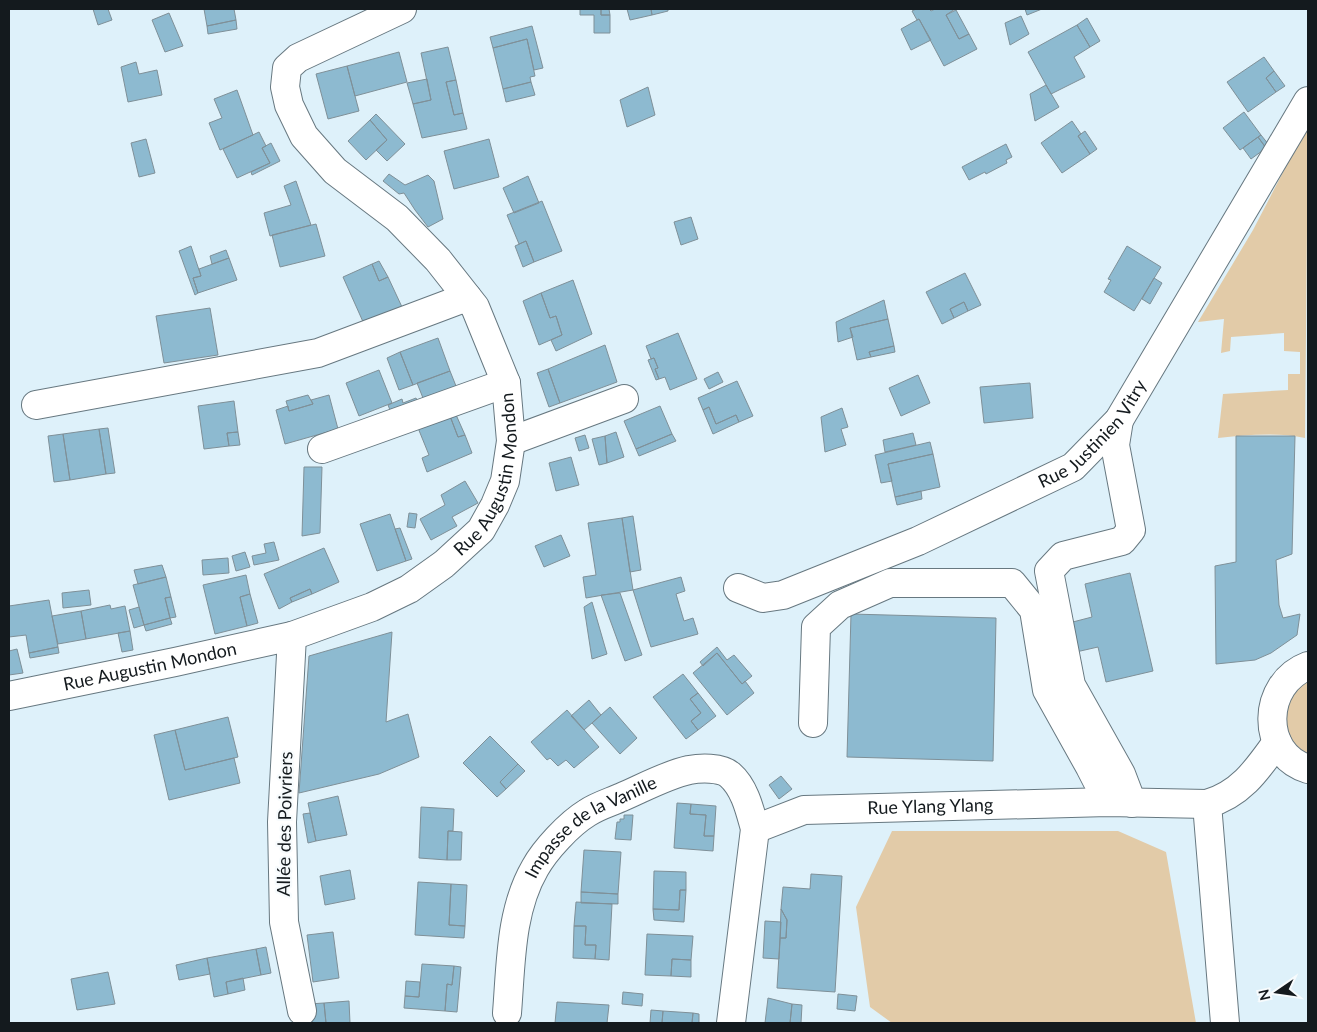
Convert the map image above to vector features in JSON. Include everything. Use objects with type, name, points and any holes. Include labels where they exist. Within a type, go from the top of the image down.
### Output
[{"type":"street","name":"Rue Augustin Mondon","points":[[9,696],[292,636],[372,607],[409,589],[444,564],[481,530],[495,505],[505,481],[510,441],[506,383],[475,307],[438,260],[397,218],[336,171],[320,155],[304,136],[289,105],[285,87],[287,68],[298,58],[402,9]]},
{"type":"street","name":"Rue Justinien Vitry","points":[[738,588],[762,598],[783,595],[918,541],[1073,467],[1119,420],[1308,101]]},
{"type":"street","points":[[36,405],[318,353],[467,297]]},
{"type":"street","points":[[322,449],[506,383]]},
{"type":"street","points":[[510,441],[624,399]]},
{"type":"street","points":[[1119,420],[1115,445],[1131,530],[1122,541],[1063,556],[1049,571],[1071,685],[1120,774],[1120,802]]},
{"type":"street","points":[[813,723],[816,627],[840,605],[890,583],[1012,583],[1034,610],[1047,690],[1090,767],[1120,802]]},
{"type":"street","name":"Allée des Poivriers","points":[[292,636],[282,822],[284,922],[302,1011]]},
{"type":"street","points":[[1308,666],[1290,676],[1280,690],[1273,706],[1272,724],[1277,742],[1288,756],[1302,767],[1308,769]]},
{"type":"street","name":"Rue Ylang Ylang","points":[[755,829],[804,810],[1120,802],[1207,804],[1221,800],[1244,785],[1277,742]]},
{"type":"street","name":"Impasse de la Vanille","points":[[507,1013],[514,925],[523,894],[535,868],[555,841],[587,812],[666,778],[688,770],[707,768],[729,774],[738,785],[746,799],[755,829]]},
{"type":"street","points":[[1207,804],[1225,1023]]},
{"type":"street","points":[[731,1023],[755,829]]},
{"type":"shaded area","points":[[1308,124],[1305,438],[1251,435],[1218,438],[1223,394],[1288,390],[1288,374],[1300,374],[1300,352],[1284,351],[1284,333],[1231,337],[1230,351],[1221,353],[1224,319],[1198,322],[1253,230]]},
{"type":"shaded area","points":[[1308,666],[1308,769],[1302,767],[1273,706]]},
{"type":"shaded area","points":[[892,831],[1118,831],[1166,852],[1196,1023],[892,1023],[870,1007],[856,907]]},
{"type":"building","points":[[93,9],[108,9],[112,20],[98,25]]},
{"type":"building","points":[[204,9],[234,9],[236,20],[207,26]]},
{"type":"building","points":[[580,9],[601,9],[601,15],[610,15],[610,33],[594,33],[594,15],[580,15]]},
{"type":"building","points":[[601,9],[609,9],[610,15],[601,15]]},
{"type":"building","points":[[627,9],[651,9],[652,15],[630,20]]},
{"type":"building","points":[[651,9],[668,9],[668,11],[652,15]]},
{"type":"building","points":[[916,9],[929,9],[931,11],[935,9],[955,9],[946,15],[959,39],[969,34],[977,49],[944,66],[919,19],[917,20],[912,11]]},
{"type":"building","points":[[1025,9],[1042,9],[1027,15]]},
{"type":"building","points":[[956,10],[969,34],[959,39],[946,15]]},
{"type":"building","points":[[169,13],[183,46],[165,52],[152,20]]},
{"type":"building","points":[[1021,16],[1029,34],[1010,45],[1005,23]]},
{"type":"building","points":[[1087,18],[1100,41],[1090,47],[1077,25]]},
{"type":"building","points":[[919,19],[931,40],[911,50],[901,29]]},
{"type":"building","points":[[236,20],[237,29],[208,34],[207,26]]},
{"type":"building","points":[[1077,25],[1090,47],[1074,57],[1085,77],[1051,94],[1028,52]]},
{"type":"building","points":[[532,26],[543,68],[534,70],[527,39],[493,48],[490,37]]},
{"type":"building","points":[[527,39],[535,76],[530,77],[531,82],[503,89],[493,48]]},
{"type":"building","points":[[448,47],[456,80],[446,82],[454,115],[463,113],[467,129],[422,138],[413,104],[431,100],[421,53]]},
{"type":"building","points":[[399,52],[407,82],[355,96],[347,66]]},
{"type":"building","points":[[1264,57],[1274,71],[1266,78],[1276,92],[1248,112],[1227,82]]},
{"type":"building","points":[[136,62],[139,74],[157,70],[162,95],[128,102],[121,67]]},
{"type":"building","points":[[347,66],[359,111],[328,119],[316,74]]},
{"type":"building","points":[[1274,71],[1285,86],[1276,92],[1266,78]]},
{"type":"building","points":[[427,79],[431,100],[413,104],[407,83]]},
{"type":"building","points":[[456,80],[463,113],[454,115],[446,82]]},
{"type":"building","points":[[531,82],[535,95],[506,102],[503,89]]},
{"type":"building","points":[[1046,85],[1059,107],[1035,121],[1030,94]]},
{"type":"building","points":[[648,87],[655,115],[627,127],[620,100]]},
{"type":"building","points":[[237,90],[253,135],[220,150],[209,123],[222,118],[214,99]]},
{"type":"building","points":[[1244,112],[1261,135],[1240,150],[1223,128]]},
{"type":"building","points":[[376,114],[405,144],[387,161],[376,150],[387,140],[370,120]]},
{"type":"building","points":[[370,120],[387,140],[366,160],[348,141]]},
{"type":"building","points":[[1072,121],[1081,134],[1078,136],[1090,154],[1062,173],[1041,143]]},
{"type":"building","points":[[1085,131],[1097,149],[1090,154],[1078,136]]},
{"type":"building","points":[[259,132],[266,146],[262,148],[270,163],[237,178],[223,149]]},
{"type":"building","points":[[1261,135],[1269,145],[1266,148],[1258,137]]},
{"type":"building","points":[[1258,137],[1266,148],[1251,159],[1243,148]]},
{"type":"building","points":[[146,139],[155,173],[139,177],[131,143]]},
{"type":"building","points":[[489,139],[499,177],[454,189],[444,151]]},
{"type":"building","points":[[271,143],[280,161],[252,175],[251,172],[270,163],[262,148]]},
{"type":"building","points":[[1006,144],[1012,157],[1006,160],[1007,163],[969,180],[962,167]]},
{"type":"building","points":[[389,174],[405,185],[428,175],[434,181],[443,219],[428,227],[404,193],[399,194],[383,181]]},
{"type":"building","points":[[528,176],[539,203],[514,213],[503,188]]},
{"type":"building","points":[[296,181],[311,225],[270,236],[264,213],[291,205],[284,186]]},
{"type":"building","points":[[542,201],[562,251],[534,262],[526,241],[519,244],[507,215]]},
{"type":"building","points":[[691,217],[698,239],[681,245],[674,222]]},
{"type":"building","points":[[316,224],[325,256],[280,267],[272,235]]},
{"type":"building","points":[[526,241],[534,262],[523,267],[515,246]]},
{"type":"building","points":[[191,246],[201,276],[193,278],[198,293],[195,295],[179,251]]},
{"type":"building","points":[[1127,246],[1161,267],[1134,311],[1104,292],[1111,280],[1108,279]]},
{"type":"building","points":[[226,250],[229,258],[212,264],[210,256]]},
{"type":"building","points":[[229,258],[237,280],[198,293],[193,278],[201,276],[199,269]]},
{"type":"building","points":[[379,261],[388,277],[379,281],[372,264]]},
{"type":"building","points":[[372,264],[379,281],[388,277],[402,307],[364,324],[343,277]]},
{"type":"building","points":[[965,273],[981,305],[968,311],[964,302],[950,309],[954,318],[942,324],[926,292]]},
{"type":"building","points":[[1154,278],[1162,283],[1150,304],[1142,299]]},
{"type":"building","points":[[573,280],[592,334],[556,351],[551,340],[562,335],[556,316],[550,318],[541,293]]},
{"type":"building","points":[[541,293],[550,318],[556,316],[562,335],[539,345],[523,301]]},
{"type":"building","points":[[884,300],[888,319],[850,328],[853,337],[838,342],[836,322]]},
{"type":"building","points":[[964,302],[968,311],[954,318],[950,309]]},
{"type":"building","points":[[210,308],[218,355],[164,363],[156,316]]},
{"type":"building","points":[[888,319],[894,346],[869,352],[871,357],[857,360],[850,328]]},
{"type":"building","points":[[678,333],[697,379],[670,390],[665,377],[659,379],[655,369],[658,368],[654,358],[651,359],[646,346]]},
{"type":"building","points":[[438,338],[450,371],[413,385],[400,352]]},
{"type":"building","points":[[605,345],[617,382],[560,403],[548,369]]},
{"type":"building","points":[[894,346],[895,352],[871,357],[869,352]]},
{"type":"building","points":[[400,352],[413,385],[399,390],[387,358]]},
{"type":"building","points":[[654,358],[658,368],[655,369],[659,379],[656,380],[648,360]]},
{"type":"building","points":[[548,369],[560,403],[549,407],[537,373]]},
{"type":"building","points":[[379,370],[392,403],[359,416],[346,383]]},
{"type":"building","points":[[450,371],[458,391],[425,403],[417,383]]},
{"type":"building","points":[[718,372],[723,382],[709,389],[704,379]]},
{"type":"building","points":[[918,375],[930,403],[901,416],[889,388]]},
{"type":"building","points":[[737,381],[753,416],[739,422],[736,415],[716,424],[709,407],[703,410],[698,398]]},
{"type":"building","points":[[1030,383],[1033,418],[984,423],[980,387]]},
{"type":"building","points":[[308,395],[313,404],[289,411],[286,401]]},
{"type":"building","points":[[329,395],[338,429],[285,444],[276,410],[288,406],[289,411],[313,404],[311,400]]},
{"type":"building","points":[[416,398],[421,408],[394,420],[388,405],[402,399],[403,403]]},
{"type":"building","points":[[234,401],[238,432],[227,433],[229,446],[204,449],[198,406]]},
{"type":"building","points":[[660,406],[672,434],[636,449],[624,421]]},
{"type":"building","points":[[709,407],[716,424],[736,415],[739,422],[713,434],[703,410]]},
{"type":"building","points":[[453,408],[465,435],[458,437],[450,416]]},
{"type":"building","points":[[842,408],[848,427],[841,429],[846,445],[825,452],[821,417]]},
{"type":"building","points":[[450,416],[458,437],[465,435],[472,453],[427,472],[422,458],[429,455],[416,423]]},
{"type":"building","points":[[108,428],[115,473],[106,474],[99,429]]},
{"type":"building","points":[[99,429],[106,474],[70,480],[63,434]]},
{"type":"building","points":[[238,432],[240,445],[229,446],[227,433]]},
{"type":"building","points":[[616,432],[624,457],[607,463],[605,436]]},
{"type":"building","points":[[913,433],[916,445],[885,452],[883,440]]},
{"type":"building","points":[[63,434],[70,480],[54,482],[48,436]]},
{"type":"building","points":[[672,434],[676,441],[639,456],[636,449]]},
{"type":"building","points":[[585,435],[589,448],[579,451],[575,438]]},
{"type":"building","points":[[605,436],[607,463],[599,465],[592,439]]},
{"type":"building","points":[[1236,436],[1295,436],[1292,554],[1276,560],[1279,605],[1283,618],[1300,614],[1297,635],[1271,653],[1255,660],[1216,664],[1215,566],[1236,562]]},
{"type":"building","points":[[930,442],[933,454],[888,464],[892,481],[881,483],[875,455]]},
{"type":"building","points":[[933,454],[940,487],[895,497],[888,464]]},
{"type":"building","points":[[571,457],[579,485],[556,491],[549,463]]},
{"type":"building","points":[[304,467],[322,467],[320,533],[302,536]]},
{"type":"building","points":[[465,481],[478,503],[452,517],[457,526],[431,540],[420,519],[445,505],[441,495]]},
{"type":"building","points":[[921,491],[922,499],[897,505],[895,497]]},
{"type":"building","points":[[409,513],[417,514],[415,528],[407,527]]},
{"type":"building","points":[[390,514],[406,561],[377,571],[360,524]]},
{"type":"building","points":[[633,516],[641,570],[630,572],[622,518]]},
{"type":"building","points":[[622,518],[633,590],[586,598],[583,577],[596,575],[588,523]]},
{"type":"building","points":[[400,528],[412,559],[406,561],[395,529]]},
{"type":"building","points":[[561,535],[570,556],[544,567],[535,546]]},
{"type":"building","points":[[274,542],[279,560],[254,565],[252,556],[266,553],[264,544]]},
{"type":"building","points":[[324,548],[339,582],[312,594],[310,589],[290,598],[292,602],[279,609],[264,574]]},
{"type":"building","points":[[245,552],[250,567],[236,571],[232,556]]},
{"type":"building","points":[[228,558],[229,573],[203,575],[202,560]]},
{"type":"building","points":[[162,565],[166,577],[138,584],[134,570]]},
{"type":"building","points":[[1130,573],[1153,671],[1106,682],[1098,647],[1076,652],[1069,623],[1092,617],[1085,584]]},
{"type":"building","points":[[246,575],[250,594],[240,597],[247,626],[215,634],[203,585]]},
{"type":"building","points":[[166,577],[171,597],[165,598],[170,618],[144,625],[133,585]]},
{"type":"building","points":[[681,577],[685,591],[676,594],[684,621],[693,618],[698,634],[651,647],[633,590]]},
{"type":"building","points":[[310,589],[312,594],[292,602],[290,598]]},
{"type":"building","points":[[89,590],[91,605],[63,608],[62,593]]},
{"type":"building","points":[[620,593],[642,655],[625,661],[601,595]]},
{"type":"building","points":[[250,594],[258,623],[247,626],[240,597]]},
{"type":"building","points":[[171,597],[176,617],[170,618],[165,598]]},
{"type":"building","points":[[49,600],[58,647],[29,653],[26,635],[9,637],[9,606]]},
{"type":"building","points":[[592,602],[607,654],[592,659],[584,607]]},
{"type":"building","points":[[110,605],[111,609],[125,606],[130,631],[86,639],[81,611]]},
{"type":"building","points":[[139,607],[144,625],[134,628],[129,610]]},
{"type":"building","points":[[81,611],[86,639],[58,644],[52,616]]},
{"type":"building","points":[[851,614],[996,618],[993,761],[847,757]]},
{"type":"building","points":[[170,618],[172,624],[146,631],[144,625]]},
{"type":"building","points":[[130,631],[133,650],[122,652],[118,633]]},
{"type":"building","points":[[392,632],[386,722],[408,714],[419,757],[379,774],[299,793],[309,656]]},
{"type":"building","points":[[58,647],[59,653],[30,658],[29,653]]},
{"type":"building","points":[[717,647],[727,660],[734,655],[752,676],[742,684],[717,653],[703,666],[700,662]]},
{"type":"building","points":[[17,649],[23,673],[9,675],[9,651]]},
{"type":"building","points":[[717,653],[742,684],[745,681],[754,693],[727,715],[693,673]]},
{"type":"building","points":[[683,674],[698,693],[690,699],[701,713],[691,721],[698,730],[686,739],[653,697]]},
{"type":"building","points":[[698,693],[716,716],[698,730],[691,721],[701,713],[690,699]]},
{"type":"building","points":[[589,700],[601,715],[584,730],[571,716]]},
{"type":"building","points":[[610,707],[637,738],[620,754],[592,723]]},
{"type":"building","points":[[567,710],[599,747],[574,768],[566,760],[558,766],[550,758],[547,760],[531,742]]},
{"type":"building","points":[[228,717],[238,757],[185,770],[175,730]]},
{"type":"building","points":[[175,730],[185,770],[234,758],[240,783],[169,800],[154,735]]},
{"type":"building","points":[[490,736],[518,764],[500,782],[506,789],[497,797],[463,763]]},
{"type":"building","points":[[518,764],[525,771],[506,789],[500,782]]},
{"type":"building","points":[[781,776],[792,789],[779,799],[769,785]]},
{"type":"building","points":[[338,796],[347,835],[316,841],[308,803]]},
{"type":"building","points":[[677,803],[691,804],[690,814],[706,815],[704,836],[714,836],[713,851],[674,848]]},
{"type":"building","points":[[691,804],[716,806],[714,836],[704,836],[706,815],[690,814]]},
{"type":"building","points":[[421,807],[454,809],[453,831],[448,831],[447,860],[419,858]]},
{"type":"building","points":[[310,813],[316,841],[308,843],[303,814]]},
{"type":"building","points":[[624,815],[633,815],[631,840],[615,839],[617,822],[620,822],[620,819],[624,819]]},
{"type":"building","points":[[448,831],[462,832],[461,860],[447,860]]},
{"type":"building","points":[[584,850],[621,852],[618,894],[581,892]]},
{"type":"building","points":[[350,870],[355,899],[325,905],[320,876]]},
{"type":"building","points":[[654,871],[686,872],[686,890],[680,890],[679,910],[653,909]]},
{"type":"building","points":[[811,874],[842,876],[835,992],[777,988],[780,938],[786,938],[787,920],[781,909],[783,887],[810,889]]},
{"type":"building","points":[[418,882],[451,884],[449,925],[465,926],[464,938],[415,935]]},
{"type":"building","points":[[451,884],[467,885],[465,926],[449,925]]},
{"type":"building","points":[[680,890],[686,890],[684,922],[654,920],[653,909],[679,910]]},
{"type":"building","points":[[581,892],[618,894],[618,904],[581,903]]},
{"type":"building","points":[[576,902],[612,904],[609,960],[595,959],[596,945],[585,945],[586,926],[574,926]]},
{"type":"building","points":[[781,909],[787,920],[786,938],[780,938]]},
{"type":"building","points":[[765,921],[781,922],[779,959],[763,958]]},
{"type":"building","points":[[574,926],[586,926],[585,945],[596,945],[595,959],[573,958]]},
{"type":"building","points":[[333,932],[339,978],[313,982],[307,935]]},
{"type":"building","points":[[647,934],[693,936],[691,960],[672,959],[671,976],[645,975]]},
{"type":"building","points":[[266,947],[271,973],[261,975],[256,949]]},
{"type":"building","points":[[256,949],[261,975],[226,982],[228,994],[214,997],[207,958]]},
{"type":"building","points":[[207,958],[210,974],[179,980],[176,965]]},
{"type":"building","points":[[672,959],[691,960],[691,977],[671,976]]},
{"type":"building","points":[[422,964],[454,966],[452,985],[447,984],[445,1011],[404,1008],[405,996],[419,997]]},
{"type":"building","points":[[454,966],[461,967],[457,1012],[445,1011],[447,984],[452,985]]},
{"type":"building","points":[[108,972],[115,1004],[77,1010],[71,979]]},
{"type":"building","points":[[243,978],[245,990],[228,994],[226,982]]},
{"type":"building","points":[[406,981],[420,982],[419,997],[405,996]]},
{"type":"building","points":[[623,992],[643,994],[642,1006],[622,1004]]},
{"type":"building","points":[[838,994],[857,996],[855,1011],[837,1009]]},
{"type":"building","points":[[768,998],[792,1004],[790,1023],[765,1023]]},
{"type":"building","points":[[349,1001],[350,1023],[326,1023],[324,1003]]},
{"type":"building","points":[[557,1002],[609,1005],[607,1023],[555,1023]]},
{"type":"building","points":[[324,1003],[326,1023],[311,1023],[309,1004]]},
{"type":"building","points":[[792,1004],[802,1005],[801,1023],[790,1023]]},
{"type":"building","points":[[651,1010],[663,1011],[662,1023],[650,1023]]},
{"type":"building","points":[[663,1011],[693,1013],[692,1023],[662,1023]]},
{"type":"building","points":[[693,1013],[699,1014],[699,1023],[692,1023]]}]
